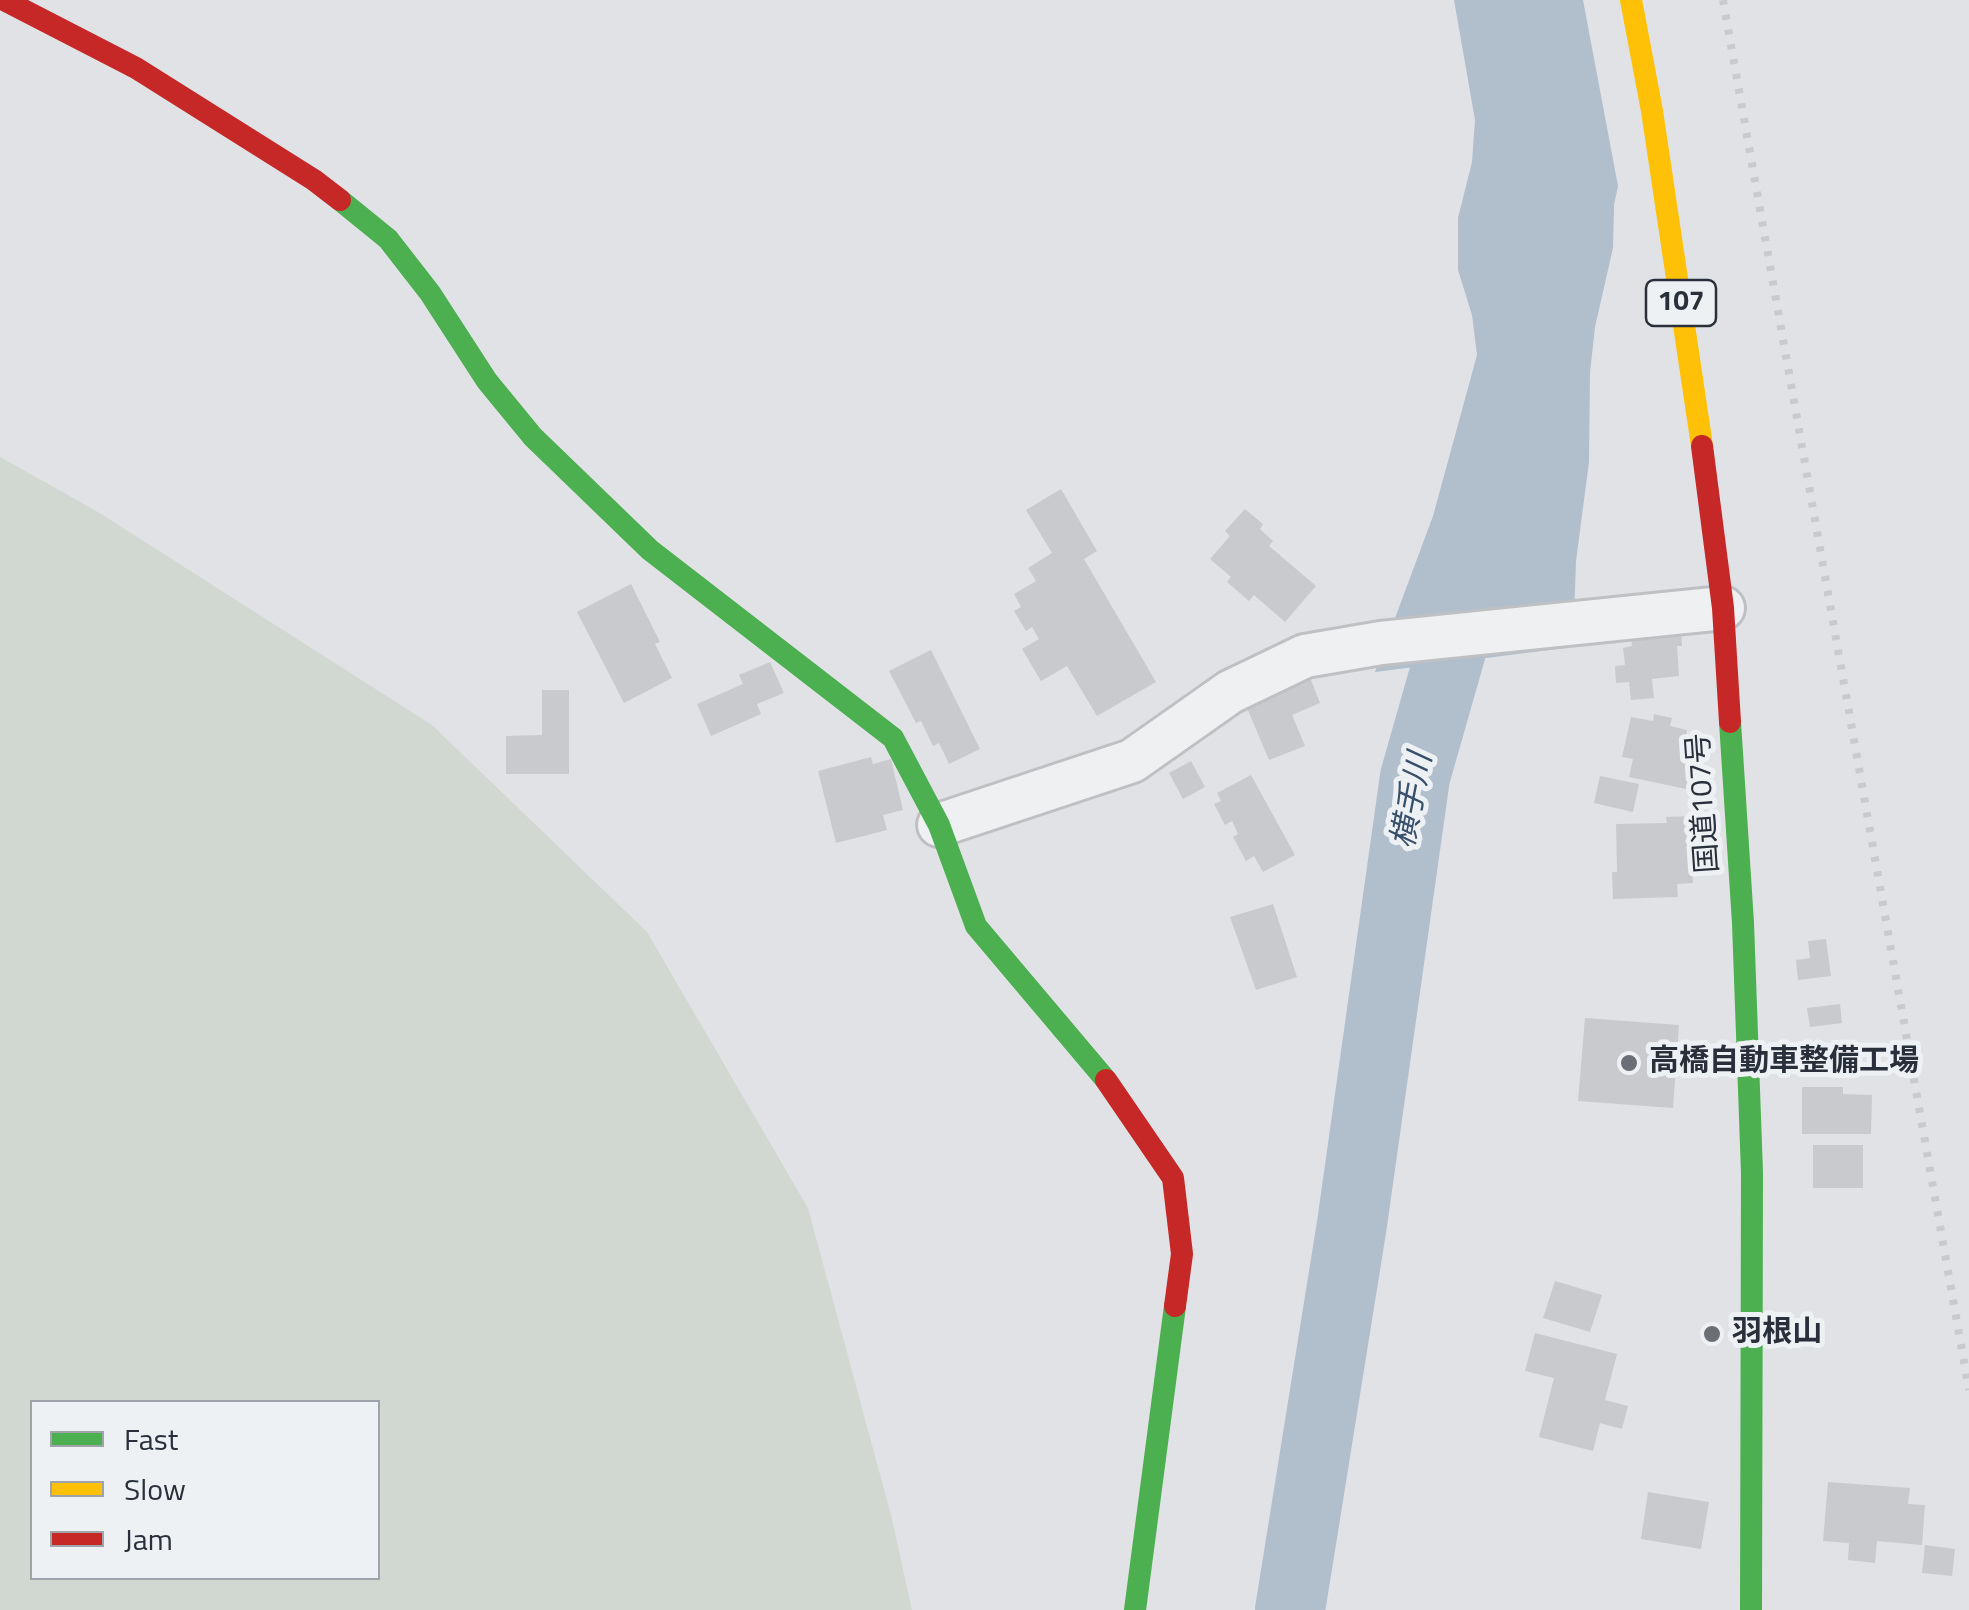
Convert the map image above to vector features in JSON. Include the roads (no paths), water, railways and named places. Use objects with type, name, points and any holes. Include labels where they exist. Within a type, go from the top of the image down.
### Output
[{"type":"main road","points":[[4,0],[136,68],[314,180],[388,239],[430,293],[487,381],[533,437],[650,550],[894,738],[939,824],[976,926],[1117,1093],[1173,1178],[1182,1254],[1135,1610]]},
{"type":"main road","name":"国道107号","points":[[1630,0],[1655,130],[1724,608],[1743,923],[1752,1173],[1751,1610]]},
{"type":"street","points":[[939,824],[1132,760],[1230,692],[1305,656],[1381,643],[1724,608]]},
{"type":"water","points":[[1454,0],[1583,0],[1618,186],[1613,248],[1595,327],[1590,373],[1589,462],[1576,561],[1573,647],[1375,672],[1433,516],[1477,355],[1472,315],[1458,270],[1458,218],[1472,162],[1475,120]]},
{"type":"waterway","name":"横手川","points":[[1290,1610],[1352,1224],[1415,777],[1474,570]]},
{"type":"railway","points":[[1723,0],[1969,1390]]},
{"type":"place","name":"高橋自動車整備工場","points":[[1629,1063]]},
{"type":"place","name":"羽根山","points":[[1712,1334]]}]
